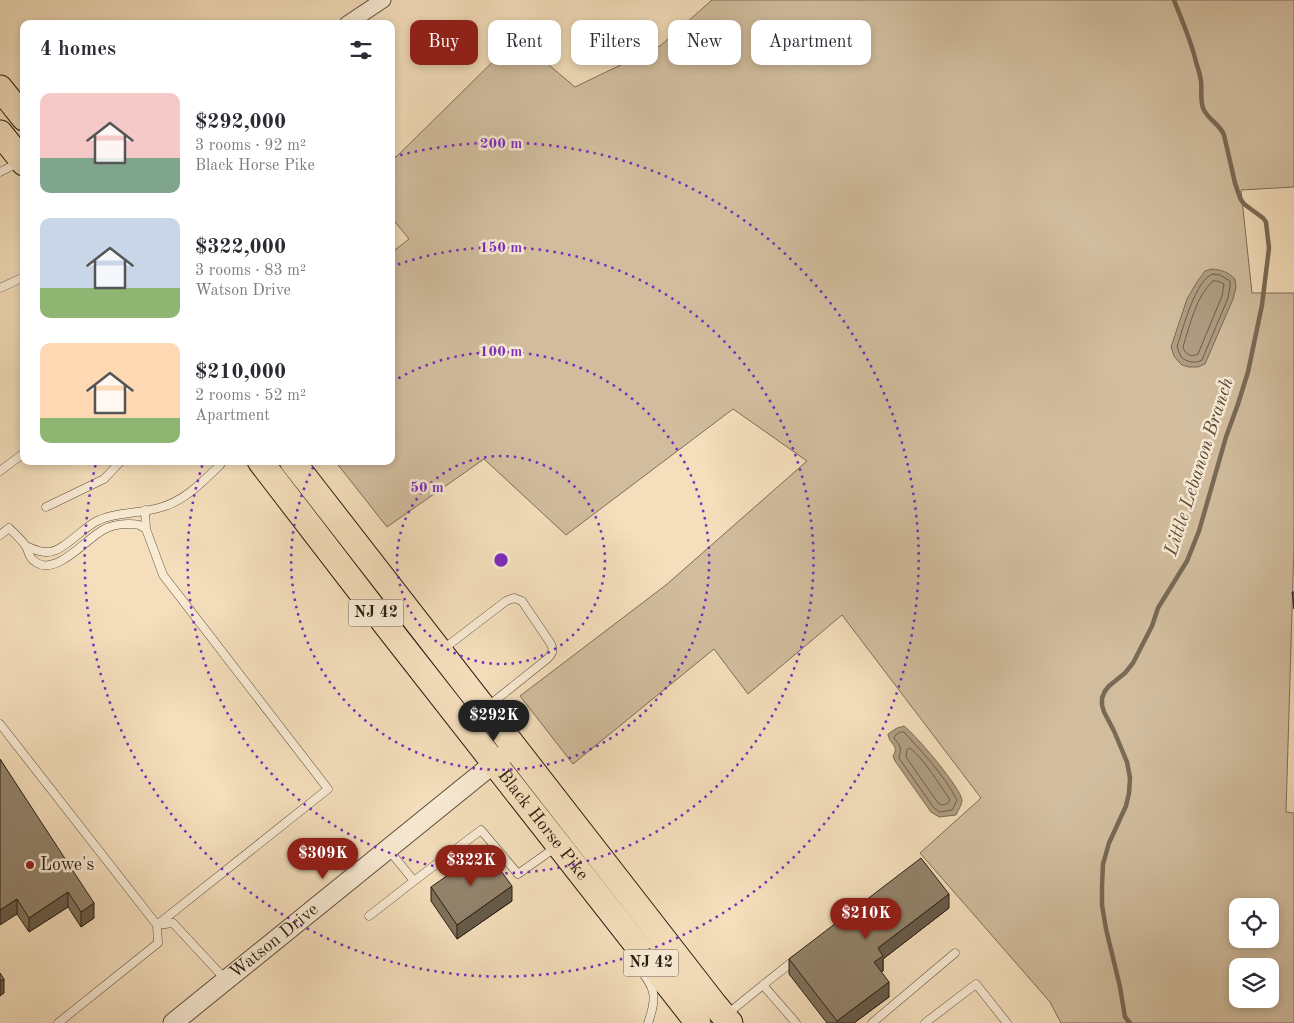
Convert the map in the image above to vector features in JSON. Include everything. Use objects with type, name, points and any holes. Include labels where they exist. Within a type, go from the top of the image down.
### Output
[{"type":"highway","points":[[0,88],[20,113]]},
{"type":"highway","points":[[0,133],[20,158]]},
{"type":"highway","name":"Black Horse Pike","points":[[263,465],[558,846],[605,911],[698,1023]]},
{"type":"highway","name":"Black Horse Pike","points":[[295,465],[727,1020]]},
{"type":"street","points":[[353,20],[383,0]]},
{"type":"street","name":"Watson Drive","points":[[173,1023],[514,747]]},
{"type":"lane","points":[[0,172],[20,163]]},
{"type":"lane","points":[[0,288],[20,279]]},
{"type":"lane","points":[[0,471],[20,456]]},
{"type":"lane","points":[[46,507],[104,479],[118,465]]},
{"type":"lane","points":[[0,535],[9,528],[26,546],[41,552],[50,552],[59,549],[99,520],[111,516],[163,507],[189,494],[220,465]]},
{"type":"lane","points":[[145,510],[146,529],[163,575],[328,789],[157,924]]},
{"type":"lane","points":[[26,546],[29,556],[38,563],[47,566],[62,561],[104,529],[122,524],[139,524],[146,529]]},
{"type":"lane","points":[[441,651],[506,601],[514,598],[522,601],[551,644],[553,648],[552,653],[485,709]]},
{"type":"lane","points":[[0,724],[157,924],[158,943],[58,1023]]},
{"type":"lane","points":[[369,916],[481,830],[518,874],[558,846]]},
{"type":"lane","points":[[388,849],[414,881]]},
{"type":"lane","points":[[157,924],[173,923],[227,981]]},
{"type":"lane","points":[[727,1020],[763,985],[805,952]]},
{"type":"lane","points":[[628,953],[654,992],[654,1004],[648,1023]]},
{"type":"lane","points":[[872,1023],[955,953]]},
{"type":"lane","points":[[925,1023],[976,984],[1006,1023]]},
{"type":"lane","points":[[763,985],[796,1023]]},
{"type":"shaded area","points":[[712,0],[1294,0],[1294,187],[1241,190],[1252,293],[1294,293],[1294,545],[1286,812],[1294,813],[1294,1023],[1061,1023],[1050,1002],[920,853],[981,798],[842,615],[748,694],[714,649],[573,764],[520,696],[666,585],[807,461],[733,409],[566,535],[484,459],[387,527],[338,465],[395,465],[395,250],[409,239],[395,222],[395,158],[490,65],[549,65],[575,87],[621,65],[658,65],[658,47],[668,39],[668,65],[741,65],[741,20],[689,20]]},
{"type":"water","points":[[1212,269],[1230,275],[1235,279],[1236,287],[1233,299],[1205,364],[1198,367],[1189,367],[1182,365],[1178,361],[1171,347],[1187,299],[1205,271]]},
{"type":"water","points":[[904,726],[937,762],[955,786],[962,801],[956,815],[939,817],[931,812],[895,761],[893,756],[895,747],[890,741],[888,734]]},
{"type":"building","points":[[1292,592],[1294,592],[1294,609]]},
{"type":"building","name":"Lowe's","points":[[0,759],[94,903],[81,912],[68,892],[29,918],[17,899],[0,910]]},
{"type":"building","points":[[485,849],[512,886],[457,925],[431,887]]},
{"type":"building","points":[[921,858],[949,894],[878,948],[883,956],[874,962],[889,982],[837,1021],[789,959]]},
{"type":"building","points":[[0,973],[4,979],[0,981]]},
{"type":"waterway","name":"Little Lebanon Branch","points":[[1130,1023],[1125,1017],[1102,905],[1103,864],[1109,843],[1126,806],[1130,778],[1127,762],[1104,712],[1102,698],[1109,686],[1125,673],[1133,663],[1152,626],[1158,608],[1187,561],[1199,531],[1226,437],[1248,372],[1262,305],[1269,248],[1266,222],[1244,204],[1240,198],[1224,135],[1203,108],[1199,72],[1189,38],[1174,0]]},
{"type":"place","name":"Lowe's","points":[[30,865]]}]
